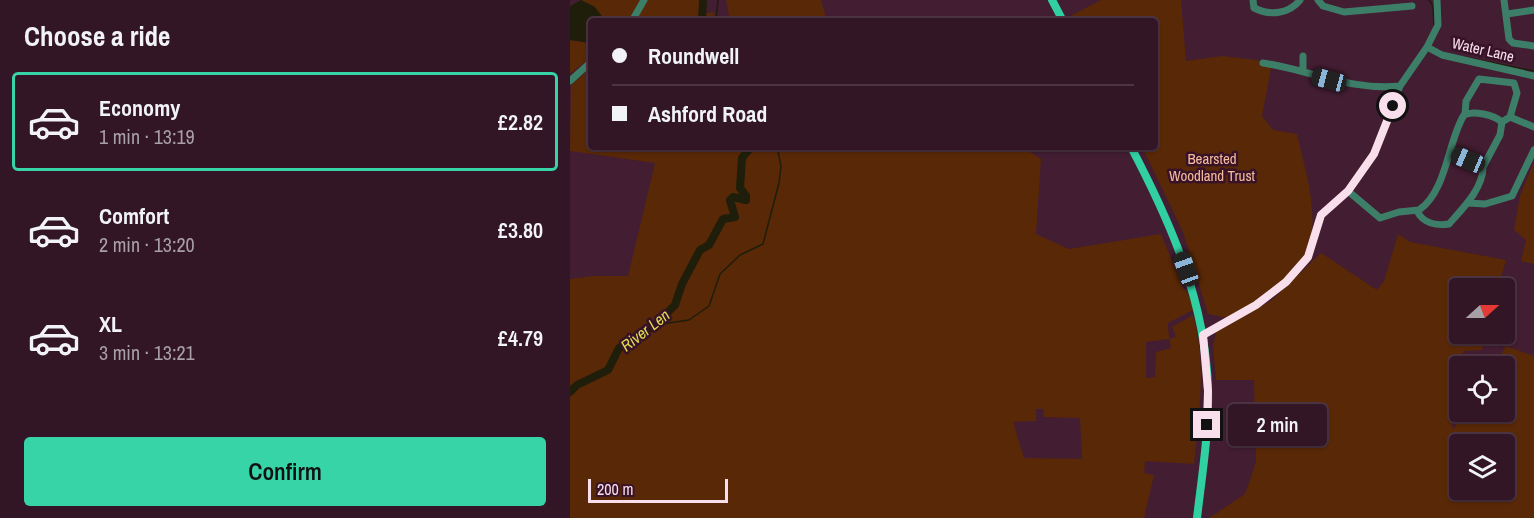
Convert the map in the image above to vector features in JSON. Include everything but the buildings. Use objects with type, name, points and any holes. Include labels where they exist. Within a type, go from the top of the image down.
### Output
[{"type":"main road","points":[[1052,0],[1061,18]]},
{"type":"main road","points":[[1132,150],[1180,252],[1203,335],[1208,391],[1207,425],[1197,518]]},
{"type":"street","points":[[634,18],[644,0]]},
{"type":"street","points":[[1253,0],[1254,8],[1272,13],[1284,12],[1300,0]]},
{"type":"street","points":[[1318,0],[1344,12],[1412,6]]},
{"type":"street","points":[[1203,335],[1215,326],[1256,305],[1286,282],[1308,257],[1321,215],[1348,191],[1374,154],[1400,86],[1428,47],[1438,25],[1437,0]]},
{"type":"street","points":[[1504,0],[1509,39],[1513,43],[1534,46]]},
{"type":"street","points":[[1506,14],[1534,10]]},
{"type":"street","name":"Water Lane","points":[[1428,47],[1442,55],[1534,76]]},
{"type":"street","points":[[1303,56],[1303,71]]},
{"type":"street","points":[[1263,63],[1365,87],[1400,86]]},
{"type":"street","points":[[570,81],[588,65]]},
{"type":"street","points":[[1348,191],[1380,218],[1399,212],[1417,211],[1430,198],[1452,154],[1460,123],[1465,114],[1468,96],[1477,80],[1482,78],[1515,84],[1517,93],[1510,117],[1502,122],[1500,135],[1468,203],[1446,225],[1424,220],[1417,211]]},
{"type":"street","points":[[1465,114],[1492,117],[1502,122]]},
{"type":"street","points":[[1510,117],[1534,127]]},
{"type":"street","points":[[1468,203],[1485,204],[1513,195],[1534,150]]},
{"type":"street","points":[[1452,154],[1484,167]]},
{"type":"street","points":[[1201,324],[1215,326]]},
{"type":"green space","points":[[582,0],[640,0],[630,18],[600,18]]},
{"type":"green space","points":[[647,0],[700,0],[701,14],[714,12],[715,18],[637,18]]},
{"type":"green space","points":[[726,0],[821,0],[826,18],[729,18]]},
{"type":"green space","name":"Bearsted Woodland Trust","points":[[1101,0],[1181,0],[1186,61],[1222,56],[1264,61],[1263,65],[1271,68],[1262,116],[1273,130],[1297,134],[1310,194],[1312,231],[1309,245],[1302,259],[1292,271],[1267,293],[1228,318],[1208,314],[1183,232],[1143,150],[1158,150],[1158,18],[1073,18],[1072,15]]},
{"type":"green space","points":[[570,40],[588,43],[588,59],[570,74]]},
{"type":"green space","points":[[588,71],[588,150],[1027,150],[1041,159],[1036,234],[1069,249],[1161,234],[1184,290],[1195,309],[1168,323],[1169,339],[1176,337],[1172,327],[1193,315],[1197,333],[1201,389],[1194,464],[1145,461],[1144,473],[1154,475],[1144,518],[570,518],[570,279],[593,276],[628,276],[655,163],[570,151],[571,85]],"holes":[[[1169,339],[1171,348],[1156,352],[1155,377],[1146,378],[1146,342]],[[1036,409],[1043,409],[1044,417],[1080,418],[1082,459],[1024,458],[1013,422],[1036,421]]]},
{"type":"green space","points":[[1534,162],[1534,264],[1521,261],[1526,240],[1514,230],[1520,196]]},
{"type":"green space","points":[[1398,234],[1410,242],[1506,260],[1502,278],[1449,278],[1449,344],[1483,344],[1482,350],[1464,351],[1462,356],[1449,356],[1447,385],[1449,422],[1452,422],[1453,430],[1458,422],[1515,422],[1515,356],[1500,356],[1506,346],[1534,356],[1534,518],[1209,518],[1245,494],[1256,462],[1254,380],[1216,380],[1213,346],[1216,332],[1272,300],[1321,253],[1377,290],[1384,281]]},
{"type":"shaded area","points":[[581,0],[595,7],[603,18],[588,18],[588,43],[570,40],[570,6]]},
{"type":"waterway","name":"River Len","points":[[702,18],[703,0]]},
{"type":"waterway","points":[[716,18],[718,0]]},
{"type":"waterway","points":[[1429,0],[1433,6],[1434,26]]},
{"type":"waterway","points":[[1464,57],[1534,71]]},
{"type":"waterway","name":"River Len","points":[[570,392],[577,385],[608,370],[619,348],[655,325],[675,305],[682,284],[700,250],[709,245],[723,219],[735,217],[730,200],[733,197],[746,200],[740,188],[742,158],[749,150]]},
{"type":"waterway","points":[[655,325],[689,320],[709,306],[720,274],[740,255],[763,244],[779,183],[781,166],[778,150]]},
{"type":"route","points":[[1207,425],[1207,365],[1203,335],[1215,326],[1256,305],[1286,282],[1308,257],[1321,215],[1348,191],[1374,154],[1393,106]]}]
